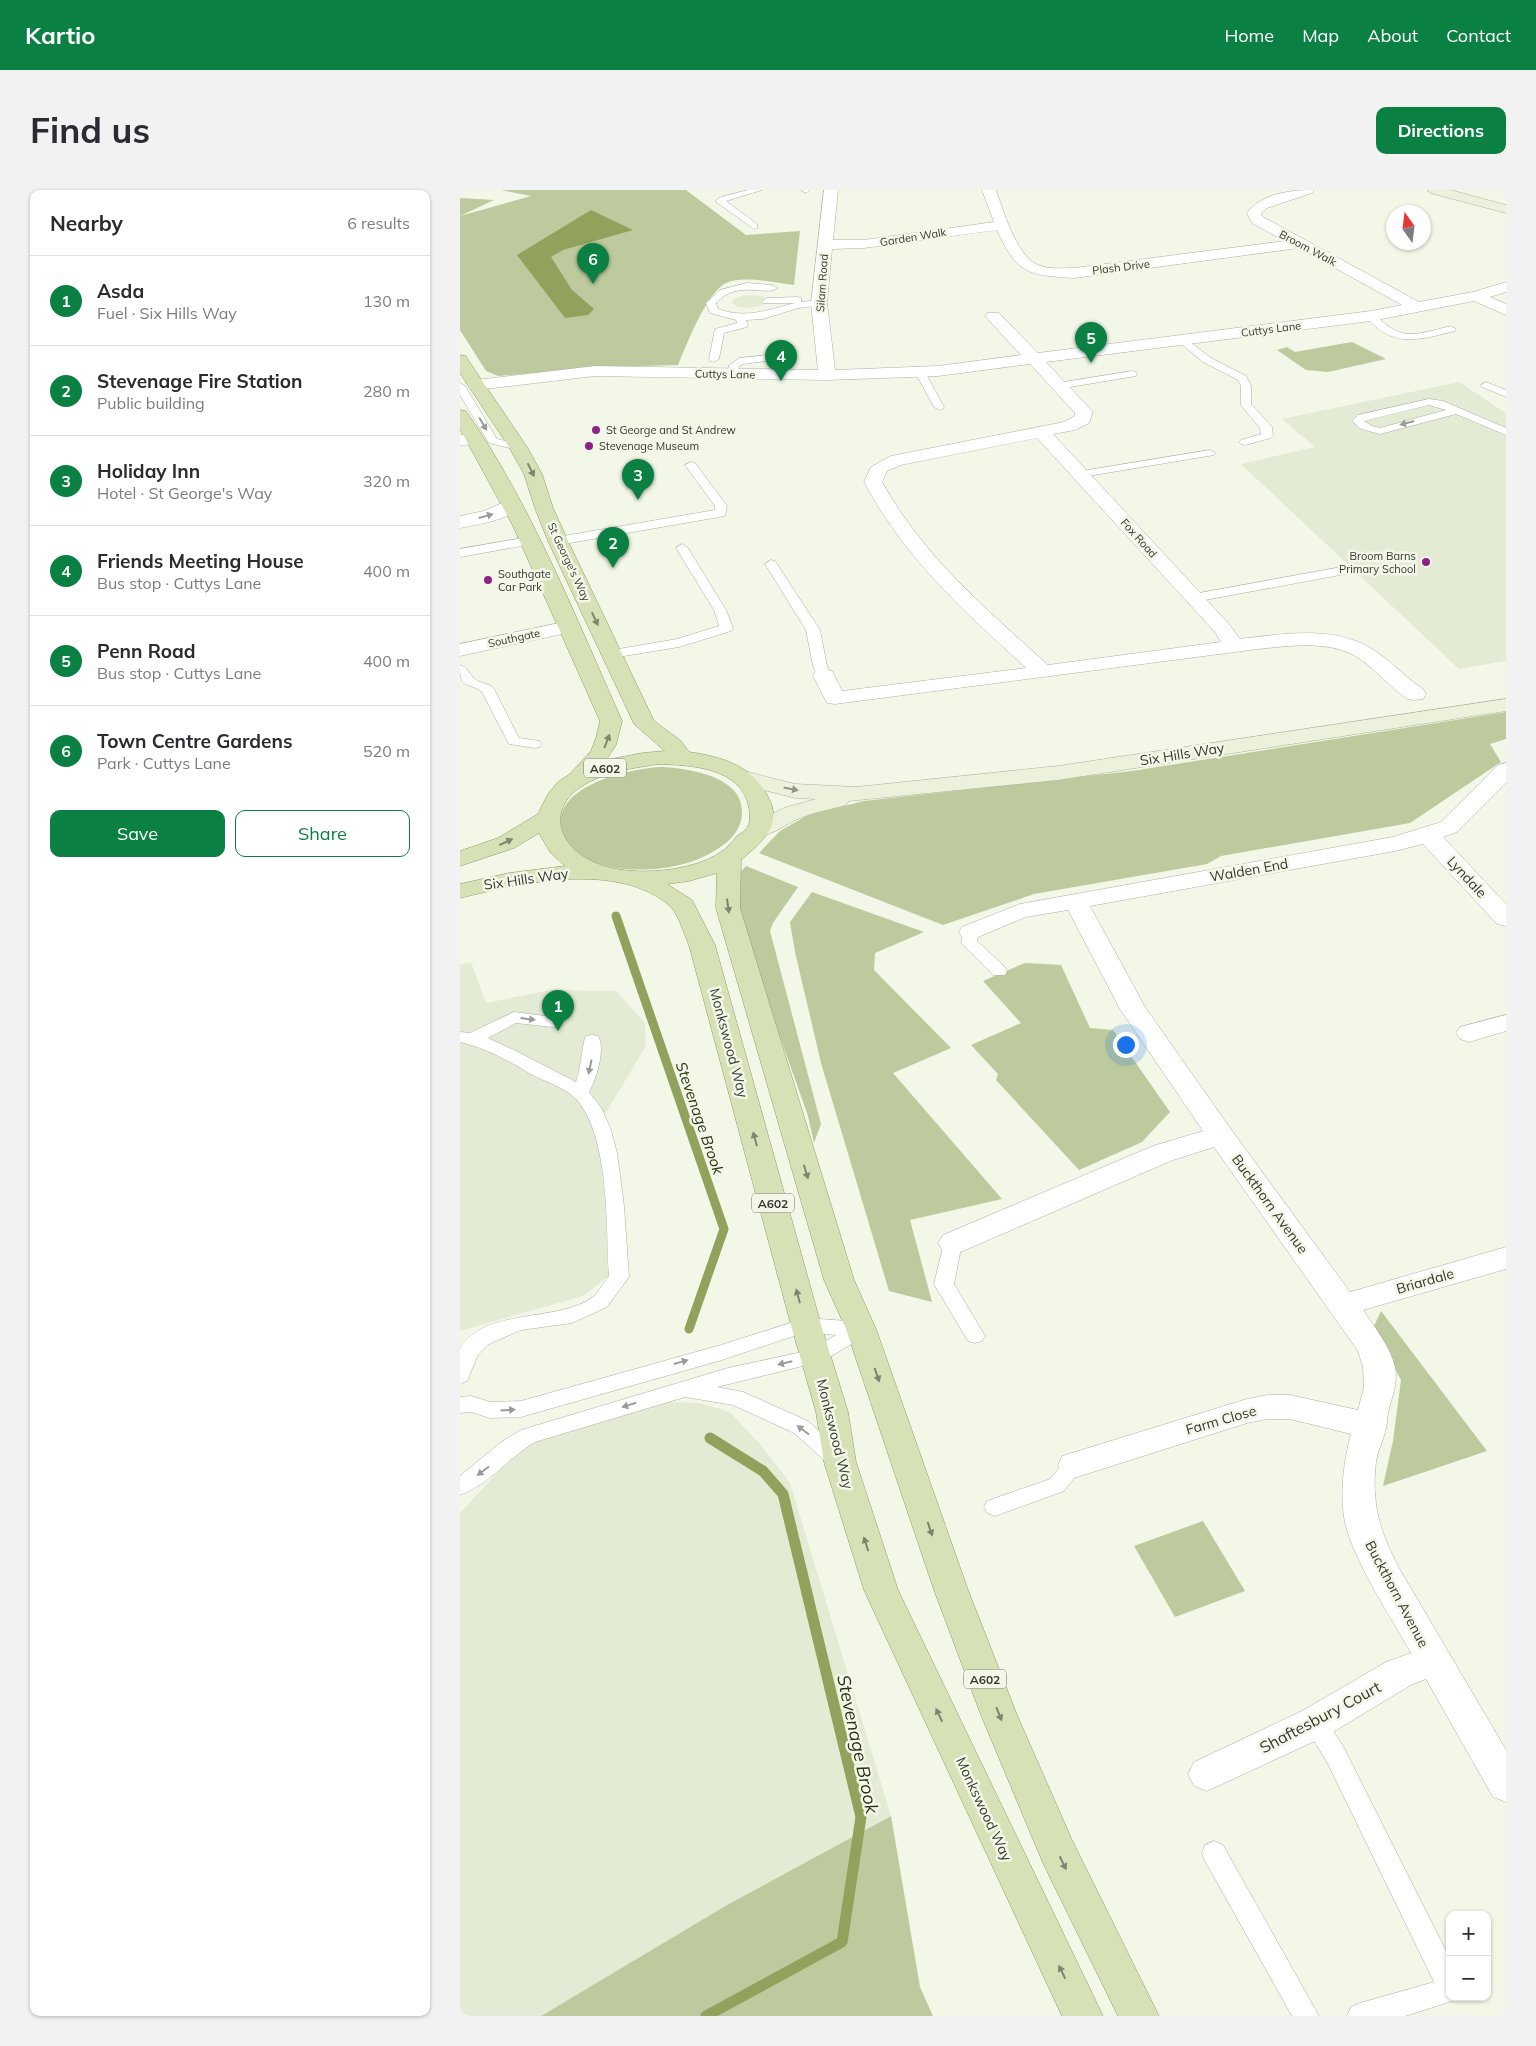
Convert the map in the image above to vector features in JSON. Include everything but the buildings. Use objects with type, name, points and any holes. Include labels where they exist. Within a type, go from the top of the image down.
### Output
[{"type":"main road","name":"St George's Way","points":[[460,360],[468,386],[518,447],[533,474],[544,508],[558,541],[645,724],[674,746],[682,758]]},
{"type":"main road","points":[[460,415],[468,440],[511,505],[529,541],[611,721],[608,742],[599,756],[577,779]]},
{"type":"main road","name":"A602","points":[[744,778],[727,769],[682,758],[658,757],[598,770],[577,779],[552,804],[549,817],[549,832],[564,854],[592,872],[637,878],[657,878],[715,865],[729,858],[758,830]]},
{"type":"main road","points":[[744,778],[757,794],[762,810],[758,830]]},
{"type":"main road","points":[[460,859],[506,843],[549,817]]},
{"type":"main road","name":"A602","points":[[729,858],[728,908],[839,1280],[861,1329],[950,1590],[999,1715],[1057,1850],[1139,2016]]},
{"type":"main road","name":"Six Hills Way","points":[[460,891],[497,881],[547,874],[592,872]]},
{"type":"main road","name":"Monkswood Way","points":[[637,878],[683,905],[702,946],[806,1325],[832,1412],[840,1462],[881,1590],[1083,2016]]},
{"type":"street","name":"Silam Road","points":[[827,375],[820,301],[831,190]]},
{"type":"street","name":"Plash Drive","points":[[988,190],[1002,225],[1024,263],[1036,269],[1051,272],[1074,273],[1300,244]]},
{"type":"street","name":"Broom Walk","points":[[1306,190],[1275,200],[1256,209],[1254,213],[1257,220],[1417,308]]},
{"type":"street","points":[[1435,190],[1506,209]]},
{"type":"street","points":[[1254,192],[1275,200]]},
{"type":"street","name":"Garden Walk","points":[[825,245],[864,244],[1002,225]]},
{"type":"street","name":"Cuttys Lane","points":[[468,386],[595,371],[827,375],[920,372],[1034,360],[1371,316],[1476,296],[1506,287]]},
{"type":"street","points":[[1476,296],[1506,310]]},
{"type":"street","points":[[993,316],[1084,412],[1083,420],[1041,432],[897,460],[881,466],[873,476],[873,482],[910,542],[962,597],[1043,672]]},
{"type":"street","name":"Fox Road","points":[[1041,432],[1082,474],[1222,628],[1235,646]]},
{"type":"street","points":[[460,522],[490,516],[511,505]]},
{"type":"street","name":"Southgate","points":[[460,650],[569,627]]},
{"type":"street","points":[[824,676],[835,698],[1235,646],[1302,640],[1347,645],[1366,653],[1400,685],[1415,694]]},
{"type":"street","name":"Six Hills Way","points":[[744,778],[794,790],[856,794],[1058,773],[1506,705]]},
{"type":"street","name":"Walden End","points":[[972,932],[1020,911],[1395,844],[1428,836],[1449,827],[1506,770]]},
{"type":"street","name":"Six Hills Way","points":[[758,830],[792,813],[856,794]]},
{"type":"street","name":"Lyndale","points":[[1428,836],[1506,919]]},
{"type":"street","name":"Buckthorn Avenue","points":[[1075,900],[1133,1009],[1220,1135],[1344,1305],[1372,1348],[1379,1367],[1380,1387],[1360,1462],[1360,1518],[1368,1542],[1434,1661],[1502,1770]]},
{"type":"street","points":[[1469,1033],[1506,1023]]},
{"type":"street","points":[[953,1242],[1163,1153],[1220,1135]]},
{"type":"street","name":"Briardale","points":[[1344,1305],[1506,1258]]},
{"type":"street","name":"Farm Close","points":[[1074,1465],[1247,1411],[1268,1407],[1290,1407],[1371,1426]]},
{"type":"street","name":"Shaftesbury Court","points":[[1207,1774],[1314,1723],[1400,1673],[1434,1661]]},
{"type":"lane","points":[[754,226],[720,201],[724,198],[758,190]]},
{"type":"lane","points":[[772,288],[758,285],[726,291],[716,296],[711,303],[714,311],[729,317],[741,318],[784,312],[793,307],[820,301]]},
{"type":"lane","points":[[767,301],[820,301]]},
{"type":"lane","points":[[1371,316],[1388,333],[1406,338],[1451,329]]},
{"type":"lane","points":[[714,359],[719,331],[743,324],[741,318]]},
{"type":"lane","points":[[1183,340],[1208,360],[1242,378],[1246,386],[1246,405],[1266,427],[1267,436],[1246,442]]},
{"type":"lane","points":[[732,374],[734,365],[740,361],[786,356]]},
{"type":"lane","points":[[920,372],[939,407]]},
{"type":"lane","points":[[1058,386],[1132,374]]},
{"type":"lane","points":[[1486,385],[1506,394]]},
{"type":"lane","points":[[1455,411],[1380,430],[1371,430],[1361,425],[1358,420],[1362,417],[1429,402],[1438,403],[1455,411],[1465,413],[1506,432]]},
{"type":"lane","points":[[1082,474],[1210,453]]},
{"type":"lane","points":[[558,541],[721,513],[721,506],[691,465]]},
{"type":"lane","points":[[460,553],[529,541]]},
{"type":"lane","points":[[612,654],[679,643],[726,628],[720,610],[682,548]]},
{"type":"lane","points":[[772,564],[814,630],[820,666],[824,676]]},
{"type":"lane","points":[[1194,598],[1348,570]]},
{"type":"lane","points":[[460,669],[471,683],[492,690],[514,741],[536,744]]},
{"type":"lane","points":[[972,932],[969,942],[999,971]]},
{"type":"lane","points":[[467,1038],[514,1017],[553,1022]]},
{"type":"lane","points":[[460,1376],[469,1351],[482,1339],[502,1329],[521,1324],[565,1318],[592,1306],[600,1302],[619,1277],[608,1148],[600,1119],[590,1103],[580,1093],[518,1058],[467,1038]]},
{"type":"lane","points":[[580,1093],[588,1079],[592,1060],[592,1040]]},
{"type":"lane","points":[[953,1242],[944,1284],[974,1336]]},
{"type":"lane","points":[[460,1405],[470,1404],[490,1410],[521,1408],[722,1352],[806,1325],[861,1329]]},
{"type":"lane","points":[[460,1486],[468,1483],[491,1466],[507,1449],[528,1436],[683,1389],[816,1356],[861,1329]]},
{"type":"lane","points":[[683,1389],[736,1398],[801,1427],[840,1462]]},
{"type":"lane","points":[[995,1507],[1057,1485],[1074,1465]]},
{"type":"lane","points":[[1314,1723],[1334,1754],[1446,1981]]},
{"type":"lane","points":[[1214,1853],[1306,2016]]},
{"type":"lane","points":[[1360,2016],[1446,1990]]},
{"type":"shaded area","points":[[501,190],[686,190],[746,235],[800,231],[794,285],[750,280],[726,283],[711,297],[704,308],[678,365],[603,367],[498,376],[486,371],[460,330],[460,216],[531,196]]},
{"type":"shaded area","points":[[460,198],[494,200],[460,216]]},
{"type":"shaded area","points":[[591,210],[633,230],[563,250],[551,257],[572,290],[594,309],[588,315],[565,318],[517,255]]},
{"type":"shaded area","points":[[747,295],[762,296],[767,302],[761,306],[750,308],[738,307],[732,303],[737,297]]},
{"type":"shaded area","points":[[1352,342],[1386,359],[1328,372],[1306,370],[1277,350],[1287,347],[1295,352]]},
{"type":"shaded area","name":"Broom Barns Primary School","points":[[1459,382],[1506,413],[1506,661],[1459,669],[1241,464],[1315,447],[1282,419]]},
{"type":"shaded area","points":[[1506,712],[1506,739],[1490,744],[1501,762],[1410,823],[1221,856],[1207,864],[1034,894],[943,925],[759,853],[780,831],[808,815],[864,801],[1132,771]]},
{"type":"shaded area","points":[[661,767],[685,769],[712,776],[734,790],[740,800],[742,817],[738,829],[727,842],[715,851],[688,863],[645,870],[603,865],[583,858],[573,850],[561,826],[563,810],[573,797],[588,786],[606,778],[626,772]]},
{"type":"shaded area","points":[[746,866],[798,887],[773,923],[770,931],[821,1124],[814,1143],[808,1116],[743,932],[734,879]]},
{"type":"shaded area","points":[[812,892],[924,932],[875,953],[874,970],[951,1048],[893,1073],[1002,1199],[910,1220],[932,1302],[889,1291],[821,1063],[795,952],[790,922]]},
{"type":"shaded area","points":[[471,962],[486,1003],[551,990],[616,991],[645,1023],[646,1046],[601,1121],[615,1271],[583,1296],[460,1331],[460,965]]},
{"type":"shaded area","points":[[1025,963],[1061,965],[1090,1028],[1113,1030],[1170,1112],[1142,1142],[1079,1170],[996,1080],[998,1074],[971,1045],[1021,1023],[983,981]]},
{"type":"shaded area","points":[[1381,1311],[1487,1451],[1383,1486],[1393,1441],[1401,1380],[1373,1328]]},
{"type":"shaded area","points":[[669,1402],[699,1403],[730,1412],[760,1444],[790,1483],[891,1816],[727,1905],[541,2016],[460,2016],[460,1513],[508,1461],[544,1437],[641,1407]]},
{"type":"shaded area","points":[[1203,1521],[1245,1591],[1175,1617],[1134,1546]]},
{"type":"shaded area","points":[[891,1816],[920,1987],[933,2016],[541,2016],[727,1905]]},
{"type":"waterway","name":"Stevenage Brook","points":[[616,916],[724,1229],[689,1329]]},
{"type":"waterway","name":"Stevenage Brook","points":[[706,2016],[842,1942],[861,1817],[783,1494],[763,1471],[710,1438]]},
{"type":"place","name":"Town Centre Gardens","points":[[593,284]]},
{"type":"place","name":"Penn Road","points":[[1091,363]]},
{"type":"place","name":"Friends Meeting House","points":[[781,381]]},
{"type":"place","name":"St George and St Andrew","points":[[596,430]]},
{"type":"place","name":"Stevenage Museum","points":[[589,446]]},
{"type":"place","name":"Holiday Inn","points":[[638,500]]},
{"type":"place","name":"Broom Barns Primary School","points":[[1426,562]]},
{"type":"place","name":"Stevenage Fire Station","points":[[613,568]]},
{"type":"place","name":"Southgate Car Park","points":[[488,580]]},
{"type":"place","name":"Asda","points":[[558,1031]]}]
